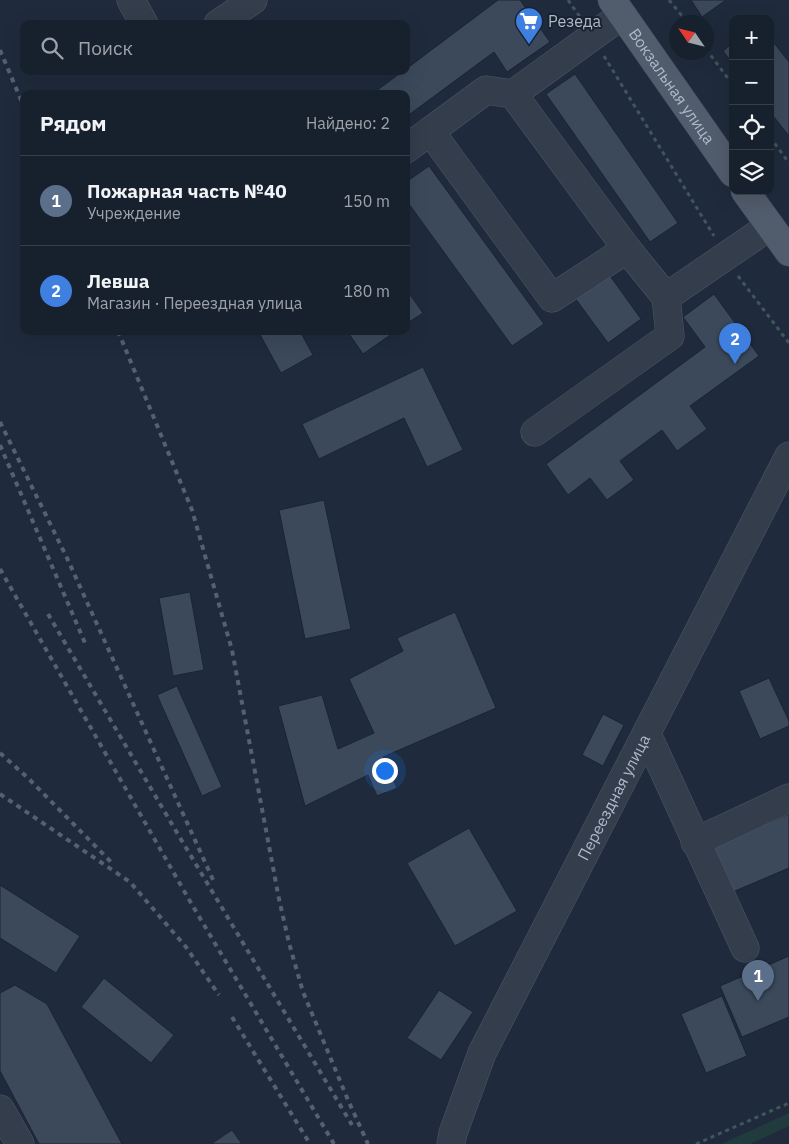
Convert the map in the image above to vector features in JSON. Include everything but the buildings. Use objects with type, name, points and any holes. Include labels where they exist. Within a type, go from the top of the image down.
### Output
[{"type":"main road","name":"Вокзальная улица","points":[[617,8],[729,167]]},
{"type":"main road","points":[[748,195],[789,252]]},
{"type":"street","points":[[131,0],[142,20]]},
{"type":"street","points":[[224,20],[254,0]]},
{"type":"street","points":[[410,146],[486,90],[513,94],[592,37],[617,8]]},
{"type":"street","points":[[513,94],[626,249],[666,297],[670,336],[535,432]]},
{"type":"street","points":[[430,131],[552,298],[626,249]]},
{"type":"street","points":[[666,297],[770,226]]},
{"type":"street","name":"Переездная улица","points":[[451,1144],[453,1132],[482,1053],[789,456]]},
{"type":"street","points":[[647,734],[745,948]]},
{"type":"street","points":[[696,842],[789,798]]},
{"type":"street","points":[[0,1109],[20,1144]]},
{"type":"path","points":[[568,0],[718,243],[728,263],[789,343]]},
{"type":"path","points":[[669,0],[681,15]]},
{"type":"path","points":[[714,60],[729,80]]},
{"type":"path","points":[[774,142],[789,163]]},
{"type":"path","points":[[696,1144],[789,1103]]},
{"type":"green space","points":[[789,1113],[789,1126],[750,1144],[721,1144]]},
{"type":"railway","points":[[0,50],[20,98]]},
{"type":"railway","points":[[120,335],[192,510],[232,650],[289,943],[303,992],[368,1144]]},
{"type":"railway","points":[[0,422],[67,558],[214,882]]},
{"type":"railway","points":[[0,445],[85,643]]},
{"type":"railway","points":[[0,569],[191,903],[334,1144]]},
{"type":"railway","points":[[48,614],[352,1125]]},
{"type":"railway","points":[[0,753],[28,778],[113,864]]},
{"type":"railway","points":[[0,794],[130,882],[186,947],[219,995]]},
{"type":"railway","points":[[232,1017],[310,1144]]},
{"type":"place","name":"Резеда","points":[[529,45]]},
{"type":"place","name":"Левша","points":[[735,364]]},
{"type":"place","name":"Пожарная часть №40","points":[[758,1001]]}]
